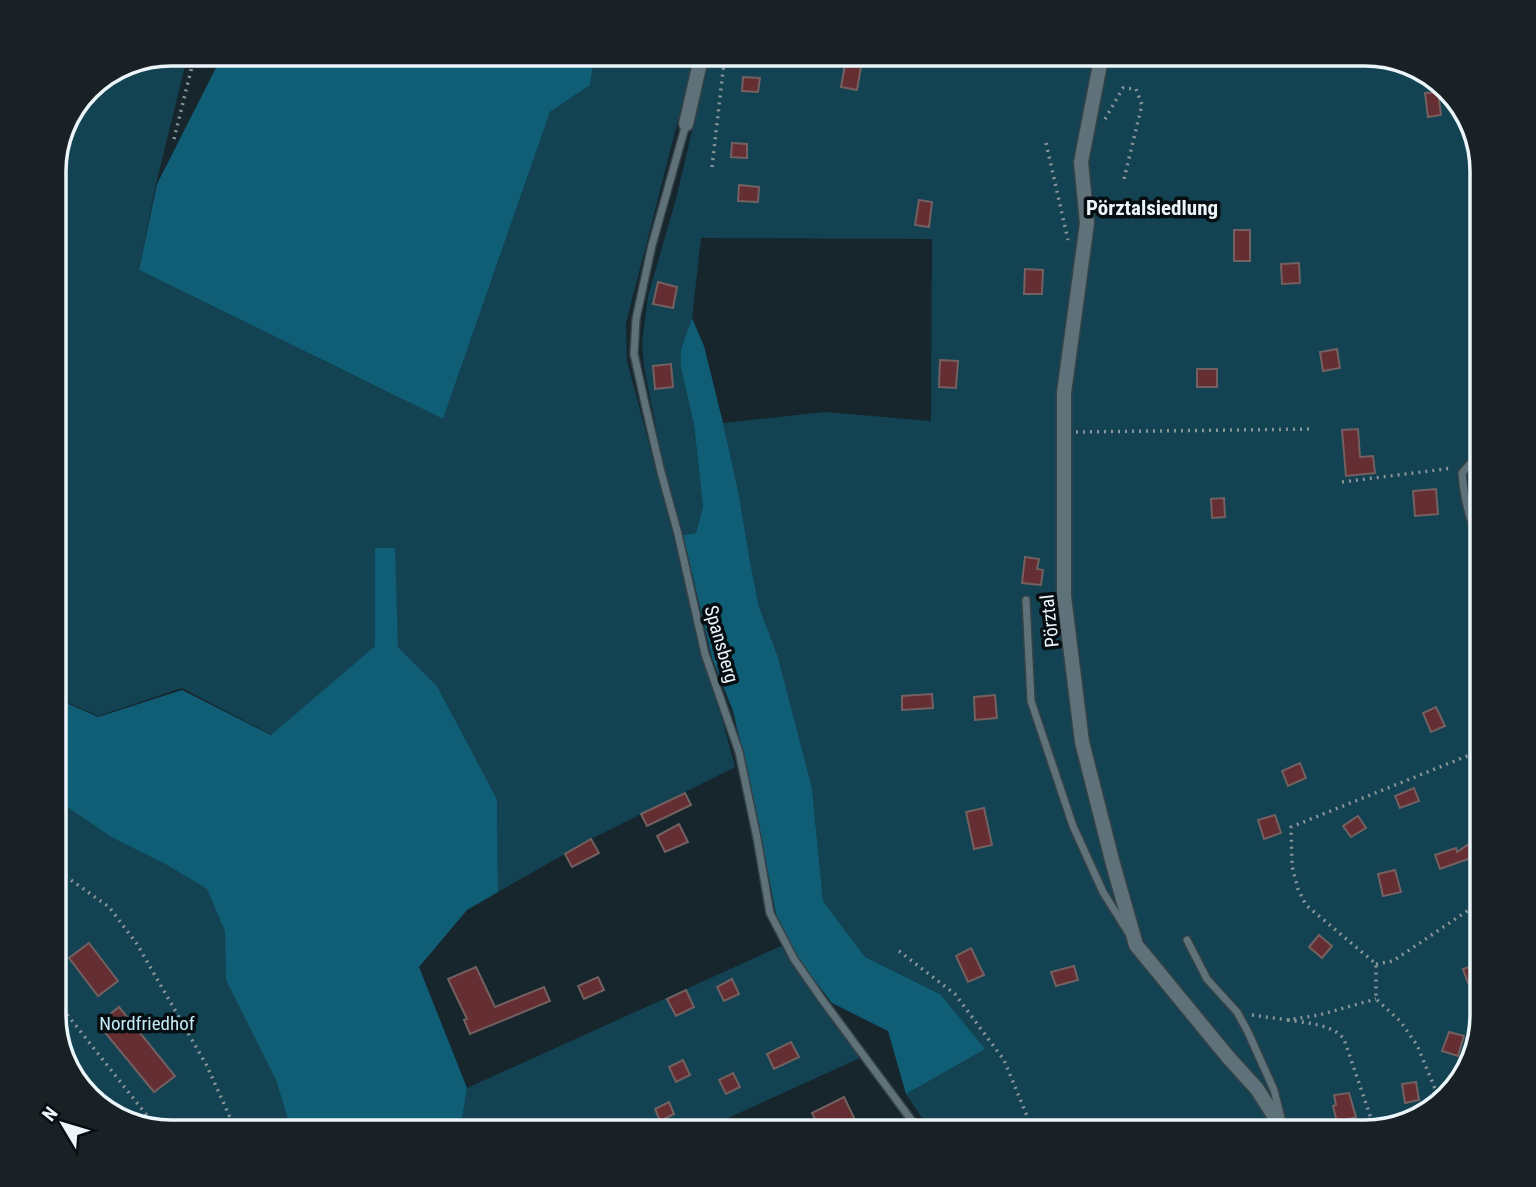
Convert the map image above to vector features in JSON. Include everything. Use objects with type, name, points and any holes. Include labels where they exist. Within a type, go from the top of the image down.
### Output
[{"type":"street","points":[[686,124],[699,66]]},
{"type":"street","name":"Pörztal","points":[[1100,66],[1081,162],[1087,223],[1064,393],[1064,596],[1082,742],[1136,945],[1257,1089],[1277,1120]]},
{"type":"lane","name":"Spansberg","points":[[686,124],[652,245],[636,319],[634,354],[645,404],[705,653],[739,752],[770,913],[794,959],[911,1120]]},
{"type":"lane","points":[[1469,465],[1462,473],[1470,518]]},
{"type":"lane","points":[[1026,600],[1031,701],[1073,826],[1103,892],[1136,945]]},
{"type":"lane","name":"Pörztal","points":[[1187,940],[1207,979],[1237,1012],[1247,1030],[1274,1090],[1281,1120]]},
{"type":"path","points":[[174,139],[192,66]]},
{"type":"path","points":[[712,167],[724,66]]},
{"type":"path","points":[[1105,120],[1123,88],[1136,89],[1142,104],[1124,183]]},
{"type":"path","points":[[1046,143],[1070,248]]},
{"type":"path","points":[[1064,432],[1313,429]]},
{"type":"path","points":[[1342,482],[1469,465]]},
{"type":"path","points":[[1436,1092],[1417,1045],[1400,1021],[1376,999],[1376,964],[1306,905],[1298,889],[1292,866],[1291,827],[1470,755]]},
{"type":"path","points":[[67,877],[109,907],[136,944],[206,1066],[231,1120]]},
{"type":"path","points":[[1376,964],[1393,961],[1470,909]]},
{"type":"path","points":[[900,951],[955,995],[1004,1060],[1029,1120]]},
{"type":"path","points":[[1288,1020],[1319,1015],[1376,999]]},
{"type":"path","points":[[1237,1012],[1322,1026],[1340,1034],[1371,1119]]},
{"type":"path","points":[[67,1015],[149,1117]]},
{"type":"green space","points":[[185,66],[156,184],[139,270],[443,419],[550,112],[590,85],[593,66],[692,66],[626,323],[627,361],[735,767],[591,839],[498,892],[497,799],[437,686],[398,647],[394,548],[375,549],[375,646],[272,735],[182,688],[98,716],[67,702],[67,165],[77,125],[88,108],[113,84],[132,75],[151,69]]},
{"type":"green space","points":[[707,66],[1364,66],[1411,77],[1439,97],[1459,125],[1470,172],[1470,1015],[1464,1049],[1455,1068],[1439,1090],[1411,1110],[1385,1118],[1364,1120],[923,1120],[906,1094],[984,1049],[940,994],[865,957],[823,901],[812,788],[778,657],[759,607],[723,423],[825,412],[931,421],[932,239],[701,238],[692,318],[681,349],[681,368],[694,425],[703,507],[696,533],[683,535],[664,468],[644,367],[642,343],[648,296],[676,199]]},
{"type":"green space","name":"Nordfriedhof","points":[[67,807],[111,837],[207,889],[226,931],[226,980],[276,1080],[288,1120],[151,1118],[119,1106],[96,1089],[77,1062],[67,1022]]},
{"type":"green space","points":[[781,946],[860,1058],[724,1120],[462,1120],[467,1088]]},
{"type":"shaded area","points":[[217,66],[593,66],[590,85],[550,112],[443,419],[139,270],[157,184]]},
{"type":"shaded area","points":[[692,318],[704,346],[723,423],[759,607],[778,657],[812,788],[823,901],[865,957],[940,994],[985,1049],[906,1094],[888,1031],[832,1003],[796,956],[776,914],[733,711],[712,658],[683,535],[696,533],[703,507],[694,425],[681,368],[681,349]]},
{"type":"shaded area","points":[[375,548],[395,548],[398,647],[437,686],[497,799],[498,892],[467,910],[419,967],[467,1088],[462,1120],[288,1120],[276,1080],[226,980],[225,931],[207,889],[111,837],[67,807],[67,703],[98,717],[182,690],[271,735],[375,646]]},
{"type":"building","points":[[845,66],[861,66],[857,90],[841,87]]},
{"type":"building","points":[[743,77],[760,78],[758,92],[742,91]]},
{"type":"building","points":[[1433,92],[1439,97],[1441,115],[1428,117],[1425,93]]},
{"type":"building","points":[[732,143],[747,144],[747,158],[731,157]]},
{"type":"building","points":[[739,185],[759,187],[758,202],[738,201]]},
{"type":"building","points":[[919,200],[932,202],[929,227],[915,225]]},
{"type":"building","points":[[1234,230],[1250,230],[1250,261],[1234,261]]},
{"type":"building","points":[[1299,263],[1300,283],[1282,284],[1281,264]]},
{"type":"building","points":[[1025,269],[1043,270],[1042,294],[1024,294]]},
{"type":"building","points":[[658,282],[677,287],[673,308],[653,304]]},
{"type":"building","points":[[1337,349],[1340,368],[1323,371],[1320,352]]},
{"type":"building","points":[[940,360],[958,361],[956,388],[939,387]]},
{"type":"building","points":[[671,364],[673,387],[655,389],[653,366]]},
{"type":"building","points":[[1197,369],[1217,369],[1217,387],[1197,387]]},
{"type":"building","points":[[1358,429],[1360,457],[1373,456],[1375,473],[1346,476],[1342,430]]},
{"type":"building","points":[[1436,489],[1438,514],[1415,516],[1413,491]]},
{"type":"building","points":[[1224,498],[1225,517],[1212,518],[1211,499]]},
{"type":"building","points":[[1025,557],[1039,559],[1037,569],[1043,570],[1041,585],[1022,583]]},
{"type":"building","points":[[932,694],[933,708],[902,710],[902,696]]},
{"type":"building","points":[[995,695],[997,718],[975,720],[974,697]]},
{"type":"building","points":[[1436,707],[1445,726],[1431,732],[1423,713]]},
{"type":"building","points":[[1300,763],[1306,778],[1288,786],[1282,771]]},
{"type":"building","points":[[1414,788],[1419,801],[1400,808],[1395,796]]},
{"type":"building","points":[[685,793],[691,805],[647,826],[641,814]]},
{"type":"building","points":[[984,808],[992,845],[974,849],[966,812]]},
{"type":"building","points":[[1275,815],[1281,833],[1264,839],[1258,820]]},
{"type":"building","points":[[1358,816],[1366,828],[1351,837],[1343,826]]},
{"type":"building","points":[[679,824],[688,842],[665,852],[657,836]]},
{"type":"building","points":[[591,839],[599,853],[572,867],[565,854]]},
{"type":"building","points":[[1470,843],[1470,858],[1440,869],[1435,855],[1456,848],[1457,852]]},
{"type":"building","points":[[1395,870],[1401,892],[1383,896],[1378,874]]},
{"type":"building","points":[[1319,935],[1332,946],[1322,958],[1309,947]]},
{"type":"building","points":[[89,943],[118,981],[98,996],[69,958]]},
{"type":"building","points":[[971,948],[984,975],[968,982],[956,956]]},
{"type":"building","points":[[1074,966],[1078,980],[1056,986],[1051,972]]},
{"type":"building","points":[[1470,966],[1470,982],[1468,983],[1463,969]]},
{"type":"building","points":[[476,967],[495,1007],[544,987],[550,1001],[470,1034],[464,1020],[467,1019],[448,979]]},
{"type":"building","points":[[598,977],[604,990],[584,999],[578,986]]},
{"type":"building","points":[[732,979],[739,994],[724,1001],[717,987]]},
{"type":"building","points":[[686,990],[694,1007],[676,1016],[667,999]]},
{"type":"building","points":[[119,1007],[175,1076],[154,1092],[98,1024]]},
{"type":"building","points":[[1449,1032],[1464,1036],[1458,1056],[1442,1051]]},
{"type":"building","points":[[791,1042],[799,1057],[774,1069],[767,1054]]},
{"type":"building","points":[[683,1060],[690,1075],[676,1082],[669,1067]]},
{"type":"building","points":[[733,1073],[740,1087],[726,1094],[719,1080]]},
{"type":"building","points":[[1416,1082],[1419,1100],[1405,1103],[1402,1084]]},
{"type":"building","points":[[1349,1093],[1356,1117],[1336,1120],[1334,1095]]},
{"type":"building","points":[[844,1097],[855,1120],[816,1120],[812,1113]]},
{"type":"building","points":[[669,1102],[674,1114],[660,1120],[655,1109]]},
{"type":"district","name":"Pörztalsiedlung","points":[[1152,208]]}]
